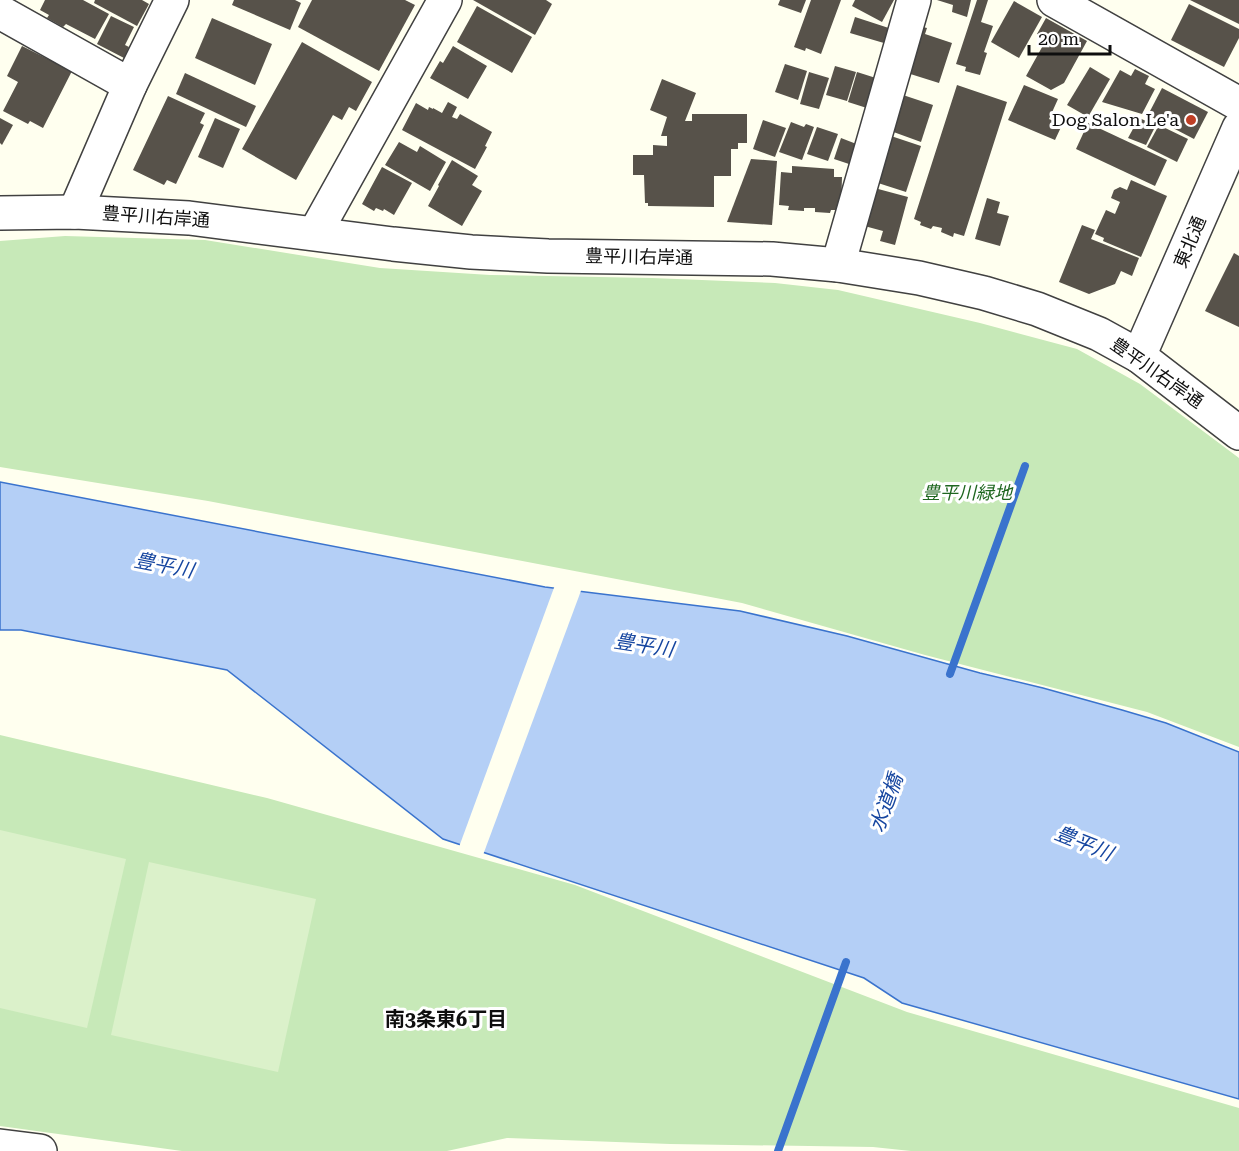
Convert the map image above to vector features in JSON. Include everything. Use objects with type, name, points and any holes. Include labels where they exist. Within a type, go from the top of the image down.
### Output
[{"type":"street","points":[[75,212],[130,85],[172,0]]},
{"type":"street","points":[[315,233],[445,0]]},
{"type":"street","points":[[838,265],[914,0]]},
{"type":"street","points":[[1054,0],[1239,104]]},
{"type":"street","points":[[0,12],[130,85]]},
{"type":"street","name":"東北通","points":[[1139,356],[1239,128]]},
{"type":"street","name":"豊平川右岸通","points":[[0,213],[75,212],[189,218],[471,252],[548,256],[772,260],[838,265],[919,278],[984,292],[1037,309],[1099,334],[1139,356],[1239,433]]},
{"type":"street","points":[[0,1146],[40,1151]]},
{"type":"green space","name":"豊平川緑地","points":[[65,236],[205,240],[380,268],[490,275],[775,283],[838,290],[980,323],[1077,349],[1140,384],[1239,458],[1239,747],[1147,712],[925,655],[742,603],[208,501],[0,467],[0,241]]},
{"type":"green space","points":[[0,735],[267,798],[575,885],[907,1012],[1239,1108],[1239,1151],[911,1151],[873,1147],[670,1144],[507,1138],[447,1151],[182,1151],[0,1126]]},
{"type":"green space","points":[[0,830],[126,859],[87,1028],[0,1008]]},
{"type":"green space","points":[[149,862],[316,899],[278,1072],[111,1035]]},
{"type":"water","name":"豊平川","points":[[0,482],[545,587],[740,611],[847,636],[1122,710],[1166,723],[1239,752],[1239,1099],[902,1003],[864,978],[443,839],[227,670],[21,630],[0,630]]},
{"type":"pier","points":[[555,585],[582,588],[483,855],[459,847]]},
{"type":"building","points":[[45,0],[83,0],[109,14],[95,39],[66,24],[63,27],[47,18],[49,15],[40,10]]},
{"type":"building","points":[[95,0],[142,0],[149,4],[137,26],[94,3]]},
{"type":"building","points":[[234,0],[295,0],[301,3],[290,30],[232,5]]},
{"type":"building","points":[[312,0],[405,0],[415,5],[379,71],[298,27]]},
{"type":"building","points":[[473,0],[546,0],[552,4],[535,35]]},
{"type":"building","points":[[780,0],[806,0],[801,13],[778,5]]},
{"type":"building","points":[[811,0],[841,0],[821,54],[806,48],[805,51],[794,47]]},
{"type":"building","points":[[855,0],[894,0],[882,22],[852,6]]},
{"type":"building","points":[[937,0],[971,0],[967,17],[952,12],[953,5]]},
{"type":"building","points":[[977,0],[988,0],[981,22],[993,26],[984,52],[987,53],[980,75],[965,71],[966,67],[956,64]]},
{"type":"building","points":[[1190,0],[1239,0],[1239,24]]},
{"type":"building","points":[[1014,1],[1042,17],[1019,58],[991,42]]},
{"type":"building","points":[[1189,4],[1239,29],[1239,38],[1224,67],[1171,40]]},
{"type":"building","points":[[477,6],[532,37],[512,73],[457,42]]},
{"type":"building","points":[[111,16],[134,27],[125,45],[129,47],[124,58],[97,44]]},
{"type":"building","points":[[855,17],[898,31],[894,46],[850,33]]},
{"type":"building","points":[[212,18],[272,44],[255,85],[195,58]]},
{"type":"building","points":[[1046,18],[1087,41],[1064,83],[1051,90],[1026,76],[1046,40],[1037,34]]},
{"type":"building","points":[[919,26],[927,28],[925,34],[952,43],[939,83],[904,72]]},
{"type":"building","points":[[302,42],[372,82],[356,111],[349,107],[342,120],[333,115],[296,180],[242,149]]},
{"type":"building","points":[[22,46],[72,71],[43,128],[30,121],[28,124],[3,111],[18,82],[7,76]]},
{"type":"building","points":[[453,46],[487,66],[468,99],[430,78],[440,61],[443,63]]},
{"type":"building","points":[[785,64],[807,71],[798,100],[775,92]]},
{"type":"building","points":[[835,66],[856,72],[847,101],[826,95]]},
{"type":"building","points":[[1090,67],[1110,79],[1088,117],[1067,105]]},
{"type":"building","points":[[1135,69],[1149,76],[1145,84],[1155,89],[1142,114],[1102,102],[1120,70],[1131,76]]},
{"type":"building","points":[[809,72],[829,78],[819,109],[800,104]]},
{"type":"building","points":[[857,72],[879,79],[870,109],[848,102]]},
{"type":"building","points":[[185,73],[256,106],[246,127],[176,94]]},
{"type":"building","points":[[662,79],[696,93],[685,121],[692,121],[692,114],[747,114],[747,143],[738,143],[738,149],[731,149],[731,176],[714,176],[714,207],[648,206],[648,203],[645,203],[644,175],[633,175],[633,155],[653,155],[653,145],[667,146],[667,136],[661,136],[667,117],[650,110]]},
{"type":"building","points":[[957,85],[1007,102],[964,236],[954,233],[953,237],[941,232],[942,228],[933,226],[931,229],[920,225],[921,222],[914,219]]},
{"type":"building","points":[[1024,85],[1058,99],[1049,119],[1062,125],[1055,140],[1008,120]]},
{"type":"building","points":[[1162,88],[1208,112],[1194,139],[1148,115]]},
{"type":"building","points":[[900,94],[933,105],[921,142],[888,130]]},
{"type":"building","points":[[168,96],[205,113],[200,123],[204,125],[176,184],[167,180],[164,185],[133,170]]},
{"type":"building","points":[[448,102],[457,107],[452,117],[457,119],[460,114],[492,132],[475,169],[402,130],[416,103],[428,110],[429,107],[442,113]]},
{"type":"building","points":[[0,118],[13,125],[2,145],[0,143]]},
{"type":"building","points":[[215,118],[240,129],[223,168],[198,157]]},
{"type":"building","points":[[1139,118],[1156,125],[1146,145],[1128,138]]},
{"type":"building","points":[[763,120],[786,128],[775,157],[753,149]]},
{"type":"building","points":[[791,122],[804,127],[806,124],[814,127],[802,160],[779,152]]},
{"type":"building","points":[[1088,123],[1167,160],[1155,186],[1076,149]]},
{"type":"building","points":[[1159,125],[1188,139],[1177,162],[1147,147]]},
{"type":"building","points":[[817,127],[838,134],[828,161],[807,154]]},
{"type":"building","points":[[885,134],[921,146],[906,192],[878,183]]},
{"type":"building","points":[[841,138],[859,145],[852,165],[834,159]]},
{"type":"building","points":[[399,142],[417,152],[420,146],[446,162],[430,191],[385,165]]},
{"type":"building","points":[[751,159],[777,161],[772,225],[727,222]]},
{"type":"building","points":[[452,160],[478,176],[472,185],[482,191],[462,226],[428,206]]},
{"type":"building","points":[[792,166],[834,169],[834,177],[842,177],[841,210],[831,210],[830,213],[815,212],[815,208],[804,208],[804,211],[788,210],[789,206],[779,205],[781,172],[792,173]]},
{"type":"building","points":[[382,167],[412,183],[394,215],[384,209],[383,211],[376,208],[374,211],[362,204]]},
{"type":"building","points":[[1131,180],[1167,196],[1141,257],[1103,241],[1104,238],[1095,234],[1106,210],[1115,214],[1120,202],[1111,198],[1114,190],[1120,187],[1127,190]]},
{"type":"building","points":[[867,186],[908,197],[895,245],[880,241],[883,231],[857,224]]},
{"type":"building","points":[[987,198],[1000,202],[997,213],[1009,216],[1000,246],[975,239]]},
{"type":"building","points":[[1082,225],[1095,230],[1091,239],[1139,258],[1132,276],[1121,271],[1115,284],[1089,294],[1059,282]]},
{"type":"building","points":[[1234,253],[1239,256],[1239,327],[1205,311]]},
{"type":"waterway","name":"水道橋","points":[[950,674],[1025,466]]},
{"type":"waterway","name":"水道橋","points":[[778,1151],[846,962]]},
{"type":"place","name":"Dog Salon Le'a","points":[[1191,120]]},
{"type":"district","name":"南3条東6丁目","points":[[446,1019]]}]
